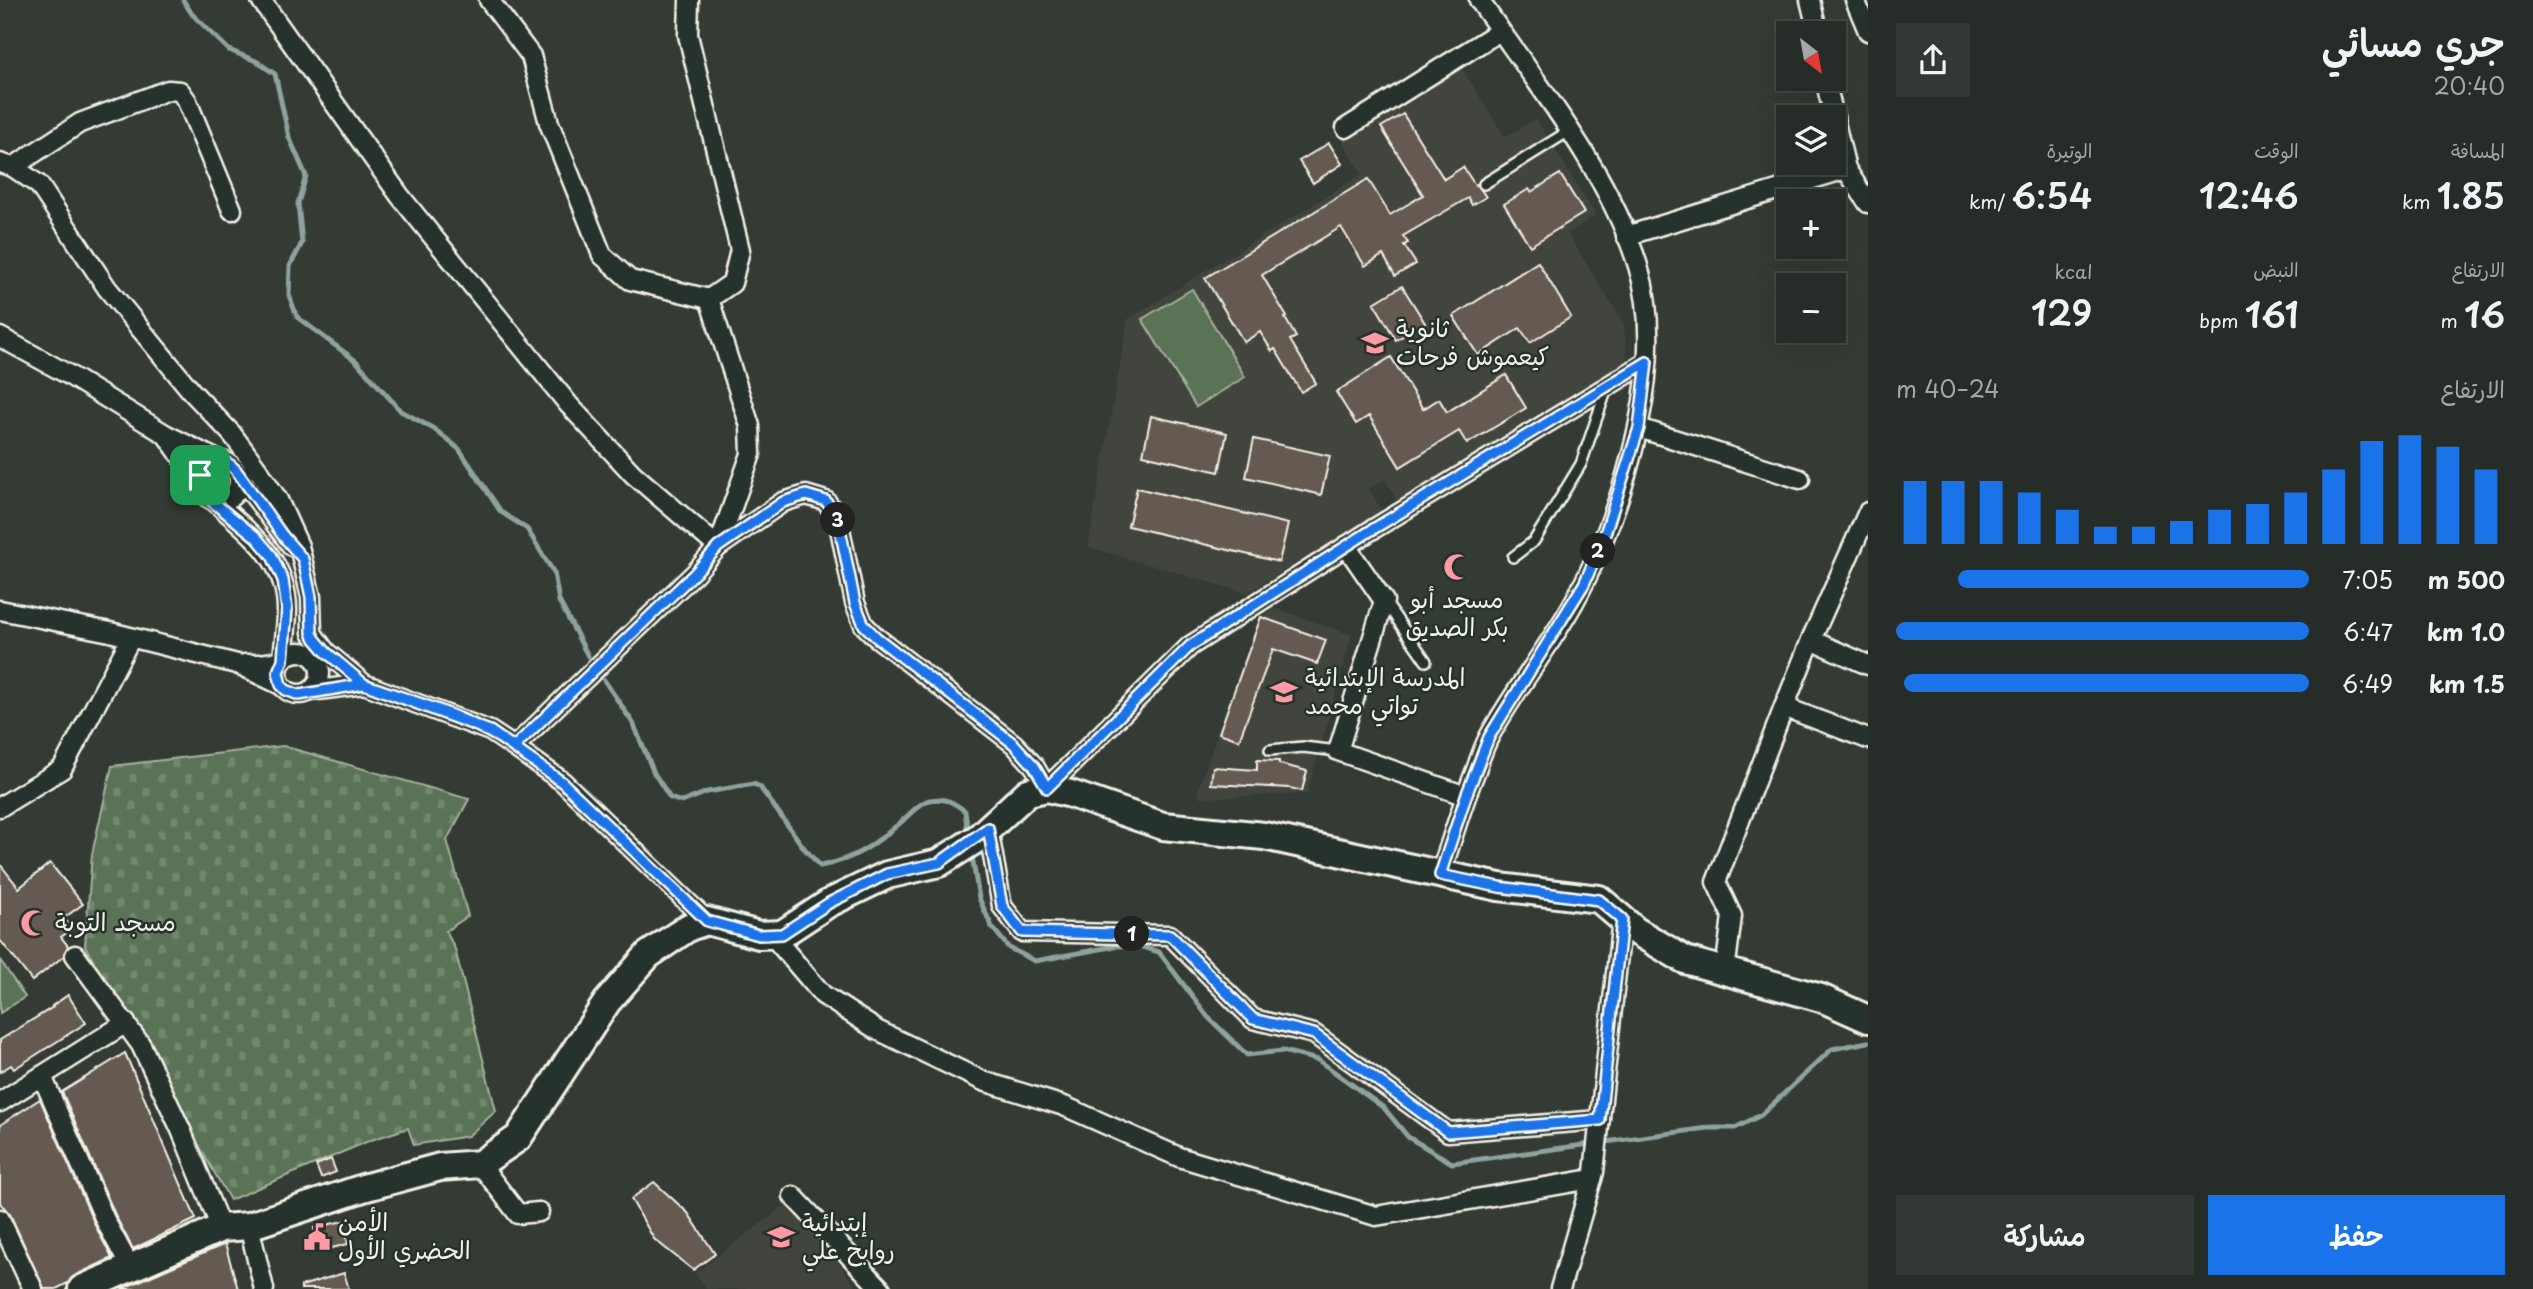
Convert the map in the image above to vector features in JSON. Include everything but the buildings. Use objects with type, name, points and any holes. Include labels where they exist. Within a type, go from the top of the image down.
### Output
[{"type":"main road","points":[[82,1289],[221,1228],[248,1226],[363,1188],[440,1167],[480,1164],[519,1138],[607,1002],[648,955],[689,927],[707,921],[759,935],[782,934],[829,903],[887,874],[939,863],[976,838],[1028,792],[1047,788],[1163,826],[1264,836],[1499,887],[1599,900],[1636,931],[1685,960],[1821,998],[1868,1019]]},
{"type":"street","points":[[261,0],[400,196],[569,405],[634,474],[718,547]]},
{"type":"street","points":[[489,0],[531,56],[549,123],[602,255],[630,280],[709,299],[732,283],[740,250],[688,35],[689,0]]},
{"type":"street","points":[[1440,875],[1489,737],[1584,584],[1603,540],[1639,428],[1647,362],[1647,314],[1639,268],[1614,205],[1569,131],[1479,0]]},
{"type":"street","points":[[1810,0],[1815,21]]},
{"type":"street","points":[[1855,0],[1868,31]]},
{"type":"street","points":[[1346,128],[1500,31]]},
{"type":"street","points":[[232,210],[187,101],[180,91],[168,90],[80,123],[7,165],[39,185],[107,288],[192,392],[232,434],[278,500],[303,559],[311,597],[312,633],[320,680],[311,691]]},
{"type":"street","points":[[1846,169],[1868,203]]},
{"type":"street","points":[[1626,236],[1826,175]]},
{"type":"street","points":[[709,299],[750,426],[751,454],[718,547]]},
{"type":"street","points":[[0,337],[164,433],[232,465],[303,559]]},
{"type":"street","points":[[514,747],[695,573],[718,547],[783,502],[806,495],[826,501],[838,519],[855,603],[864,625],[1014,744],[1034,766],[1047,788],[1190,646],[1346,546],[1647,362]]},
{"type":"street","points":[[1639,428],[1800,479]]},
{"type":"street","points":[[164,433],[199,481],[203,494],[256,537],[272,556],[283,580]]},
{"type":"street","points":[[199,481],[203,469],[213,461],[220,461]]},
{"type":"street","points":[[239,476],[257,468]]},
{"type":"street","points":[[214,501],[228,500],[233,496],[237,490],[239,476]]},
{"type":"street","points":[[278,500],[287,609],[283,660],[278,672],[281,685]]},
{"type":"street","points":[[1725,972],[1732,916],[1716,882],[1811,640],[1868,512]]},
{"type":"street","points":[[1346,546],[1384,601],[1338,751],[1466,796]]},
{"type":"street","points":[[0,610],[110,632],[237,664],[281,685],[292,694],[299,695],[359,681]]},
{"type":"street","points":[[312,633],[326,652],[359,681]]},
{"type":"street","points":[[0,807],[62,769],[131,638]]},
{"type":"street","points":[[1811,640],[1868,665]]},
{"type":"street","points":[[237,664],[283,660],[295,652],[309,654],[317,662],[359,681],[490,731],[562,782],[707,921]]},
{"type":"street","points":[[1784,707],[1868,739]]},
{"type":"street","points":[[976,838],[1002,906],[1022,932],[1170,935],[1253,1019],[1314,1034],[1448,1132],[1598,1135]]},
{"type":"street","points":[[1560,1289],[1592,1179],[1622,919]]},
{"type":"street","points":[[771,934],[823,995],[877,1030],[983,1081],[1064,1106],[1179,1157],[1376,1216],[1592,1179]]},
{"type":"street","points":[[75,955],[141,1045],[181,1130],[221,1228]]},
{"type":"street","points":[[0,1102],[126,1023]]},
{"type":"street","points":[[42,1076],[106,1222],[130,1267]]},
{"type":"street","points":[[480,1164],[518,1213],[539,1212]]},
{"type":"street","points":[[793,1196],[881,1289]]},
{"type":"street","points":[[0,1219],[33,1289]]},
{"type":"street","points":[[248,1226],[264,1289]]},
{"type":"lane","points":[[1485,184],[1569,131]]},
{"type":"lane","points":[[1513,557],[1534,541],[1581,464],[1608,386]]},
{"type":"lane","points":[[1384,601],[1426,661]]},
{"type":"lane","points":[[1270,750],[1303,747],[1338,751]]},
{"type":"shaded area","name":"ثانوية كيعموش فرحات","points":[[1461,67],[1505,137],[1536,119],[1596,215],[1568,234],[1624,324],[1627,362],[1398,501],[1385,479],[1369,489],[1382,511],[1247,593],[1088,547],[1128,319],[1362,174],[1342,141]]},
{"type":"shaded area","name":"المدرسة الإبتدائية تواتي محمد","points":[[1275,608],[1352,635],[1307,794],[1201,798],[1197,792],[1259,617]]},
{"type":"shaded area","name":"إبتدائية روابح علي","points":[[791,1201],[858,1289],[707,1289],[695,1273]]},
{"type":"green space","points":[[1192,289],[1245,377],[1196,407],[1142,319]]},
{"type":"green space","points":[[283,746],[469,799],[447,840],[468,916],[446,931],[455,949],[496,1111],[468,1136],[414,1145],[408,1128],[371,1140],[230,1200],[85,946],[92,854],[112,766]]},
{"type":"green space","points":[[0,960],[25,997],[0,1013]]},
{"type":"waterway","points":[[183,0],[192,14],[229,50],[256,61],[275,74],[289,137],[306,176],[298,203],[302,243],[290,266],[289,295],[297,317],[356,361],[401,411],[434,429],[459,449],[501,512],[527,529],[554,573],[559,601],[588,656]]},
{"type":"waterway","points":[[604,680],[633,723],[654,773],[670,798],[682,802],[707,792],[754,784],[760,787],[820,866],[843,860],[872,845],[918,806],[930,800],[949,801],[965,811],[968,834]]},
{"type":"waterway","points":[[971,850],[979,898],[992,927],[1009,948],[1035,961],[1116,946],[1136,945],[1159,952],[1208,1017],[1247,1055],[1283,1051],[1318,1060],[1384,1108],[1408,1137],[1452,1163],[1708,1128],[1735,1128],[1761,1115],[1832,1049],[1868,1042]]},
{"type":"place","name":"ثانوية كيعموش فرحات","points":[[1375,343]]},
{"type":"place","name":"مسجد أبو بكر الصديق","points":[[1457,567]]},
{"type":"place","name":"المدرسة الإبتدائية تواتي محمد","points":[[1284,692]]},
{"type":"place","name":"مسجد التوبة","points":[[34,923]]},
{"type":"place","name":"الأمن الحضري الأول","points":[[317,1237]]},
{"type":"place","name":"إبتدائية روابح علي","points":[[781,1237]]},
{"type":"route","points":[[200,475],[203,494],[256,537],[272,556],[283,580],[287,609],[283,660],[279,666],[278,679],[286,690],[299,695],[364,684],[490,731],[562,782],[707,921],[759,935],[782,934],[829,903],[887,874],[939,863],[978,838],[988,828],[1002,906],[1022,932],[1170,935],[1253,1019],[1314,1034],[1448,1132],[1600,1120],[1622,919],[1599,900],[1499,887],[1440,875],[1489,737],[1584,584],[1603,540],[1639,428],[1647,362],[1370,531],[1190,646],[1047,788],[1034,766],[1014,744],[864,625],[855,603],[838,519],[826,501],[806,495],[783,502],[718,547],[695,573],[514,747],[490,731],[427,707],[364,684],[355,678],[315,639],[312,633],[311,597],[303,559],[283,536],[236,470],[226,462],[213,461],[200,475]]}]
